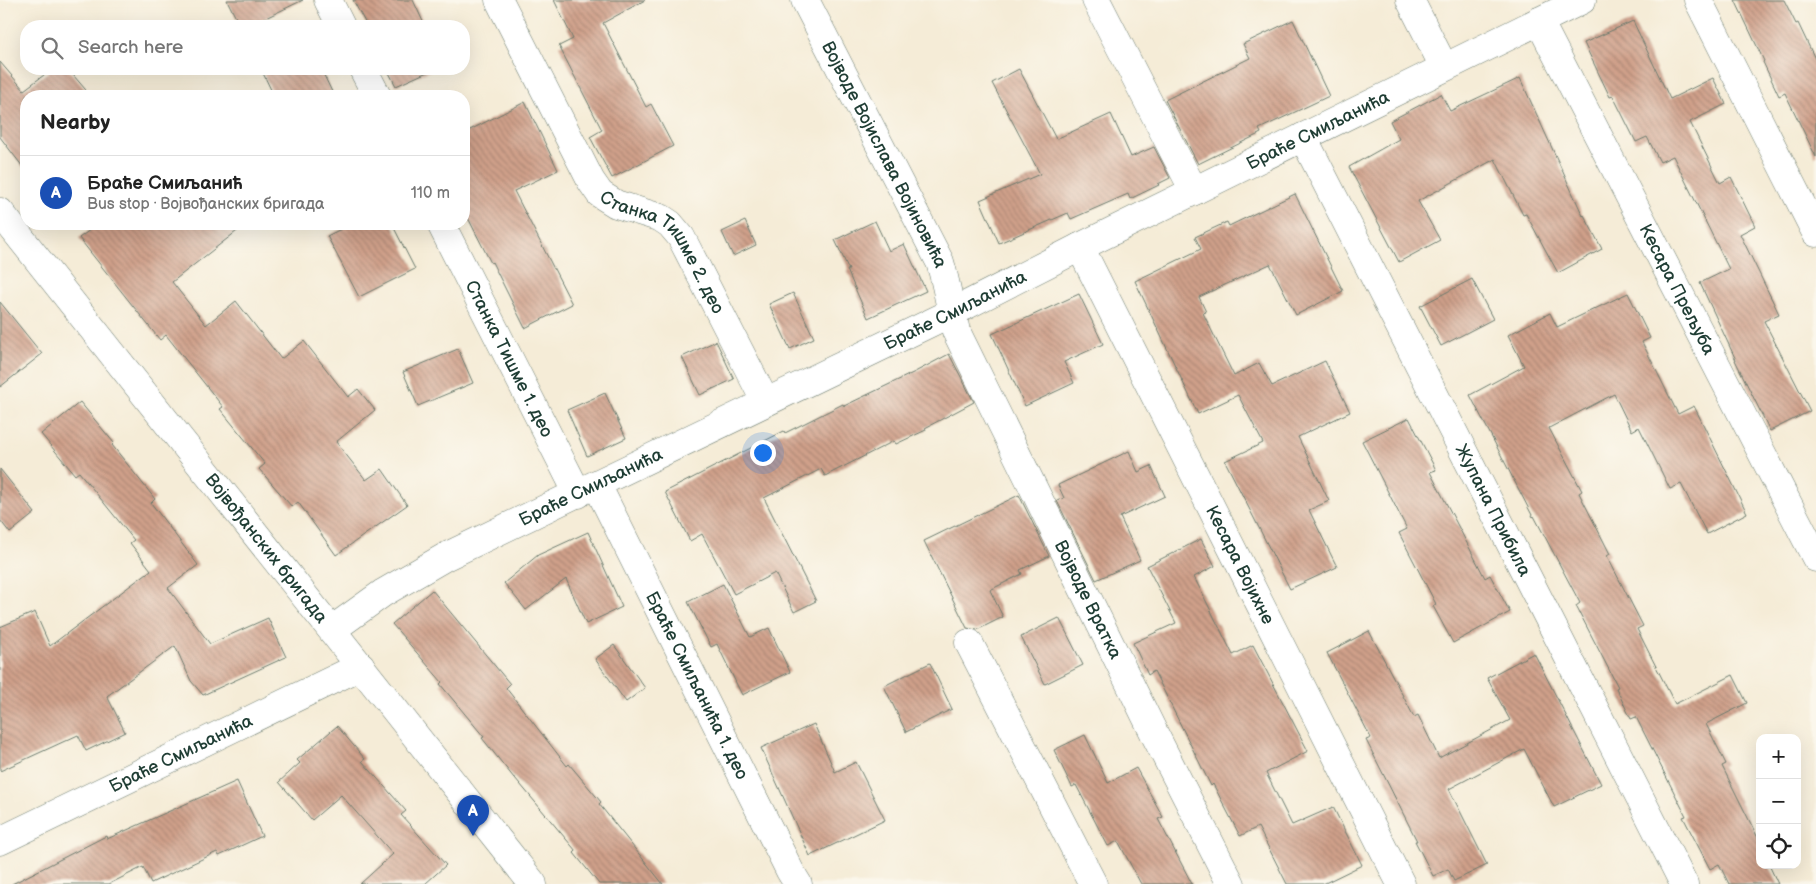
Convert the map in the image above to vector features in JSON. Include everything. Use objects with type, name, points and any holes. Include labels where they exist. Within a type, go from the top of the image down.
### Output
[{"type":"street","points":[[328,0],[339,20]]},
{"type":"street","name":"Станка Тишме 2. део","points":[[499,0],[591,181],[600,194],[616,204],[661,218],[670,224],[681,237],[765,401]]},
{"type":"street","name":"Војводе Војислава Војиновића","points":[[805,0],[940,262],[948,289],[951,313]]},
{"type":"street","points":[[1096,0],[1194,191]]},
{"type":"street","points":[[1410,0],[1444,67]]},
{"type":"street","name":"Браће Смиљанића","points":[[333,630],[383,594],[445,557],[587,490],[765,401],[951,313],[1080,247],[1582,0]]},
{"type":"street","points":[[1698,0],[1816,233]]},
{"type":"street","name":"Кесара Прељуба","points":[[1539,21],[1816,558]]},
{"type":"street","points":[[366,75],[374,90]]},
{"type":"street","name":"Жупана Прибила","points":[[1303,137],[1684,884]]},
{"type":"street","name":"Војвођанских бригада","points":[[0,212],[533,884]]},
{"type":"street","name":"Станка Тишме 1. део","points":[[444,230],[587,490]]},
{"type":"street","name":"Кесара Војихне","points":[[1080,247],[1401,884]]},
{"type":"street","name":"Војводе Вратка","points":[[951,313],[956,331],[1156,737],[1231,884]]},
{"type":"street","name":"Браће Смиљанића 1. део","points":[[587,490],[798,884]]},
{"type":"street","points":[[969,643],[1092,884]]},
{"type":"street","name":"Браће Смиљанића","points":[[0,841],[361,666]]},
{"type":"building","points":[[227,0],[303,0],[261,20],[237,20]]},
{"type":"building","points":[[353,0],[413,0],[422,20],[364,20]]},
{"type":"building","points":[[554,0],[645,0],[603,23],[646,107],[651,104],[673,146],[612,178],[590,137],[602,130],[559,46],[573,39]]},
{"type":"building","points":[[1735,0],[1784,0],[1796,24],[1798,23],[1816,61],[1816,157],[1785,93],[1779,96]]},
{"type":"building","points":[[1293,20],[1329,96],[1259,129],[1261,133],[1198,164],[1165,100],[1250,58],[1243,44]]},
{"type":"building","points":[[1633,21],[1670,99],[1713,78],[1726,104],[1690,122],[1720,183],[1731,177],[1755,226],[1740,234],[1779,314],[1764,321],[1810,411],[1770,431],[1700,283],[1729,269],[1673,156],[1660,162],[1647,137],[1636,142],[1613,96],[1610,97],[1584,43]]},
{"type":"building","points":[[0,62],[24,90],[20,90],[20,163],[0,137]]},
{"type":"building","points":[[1019,69],[1056,139],[1111,114],[1131,157],[1154,147],[1170,178],[1130,199],[1128,194],[1071,219],[1068,213],[999,243],[980,200],[1040,174],[992,83]]},
{"type":"building","points":[[44,75],[73,75],[86,90],[24,90]]},
{"type":"building","points":[[264,75],[324,75],[331,90],[271,90]]},
{"type":"building","points":[[390,75],[421,75],[396,86]]},
{"type":"building","points":[[1520,78],[1583,216],[1602,249],[1558,273],[1526,214],[1523,215],[1495,159],[1418,201],[1440,240],[1399,262],[1349,167],[1399,139],[1390,121],[1441,94],[1450,111]]},
{"type":"building","points":[[525,102],[558,170],[514,191],[572,304],[525,328],[470,222],[470,130]]},
{"type":"building","points":[[1295,194],[1343,291],[1296,315],[1270,264],[1199,297],[1206,312],[1203,313],[1234,376],[1259,363],[1272,386],[1325,361],[1350,412],[1298,437],[1329,501],[1309,510],[1337,567],[1290,589],[1225,461],[1263,443],[1238,395],[1198,414],[1135,281],[1201,249],[1195,237],[1227,222],[1229,226]]},
{"type":"building","points":[[745,221],[756,245],[733,256],[722,232]]},
{"type":"building","points":[[875,221],[889,251],[904,244],[926,291],[868,318],[835,240]]},
{"type":"building","points":[[90,230],[238,230],[172,282],[206,325],[236,301],[281,359],[304,341],[348,397],[358,389],[375,410],[336,442],[366,480],[382,469],[407,505],[336,555],[298,502],[292,507],[259,469],[265,464],[220,409],[223,407],[166,335],[160,340],[79,238]]},
{"type":"building","points":[[339,230],[395,230],[415,269],[359,297],[327,236]]},
{"type":"building","points":[[1472,279],[1493,319],[1441,346],[1420,306]]},
{"type":"building","points":[[793,293],[814,338],[790,349],[769,304]]},
{"type":"building","points":[[1628,293],[1650,338],[1642,342],[1678,414],[1694,406],[1747,513],[1707,534],[1681,484],[1670,489],[1639,427],[1632,431],[1614,394],[1549,428],[1582,491],[1579,493],[1610,554],[1607,556],[1643,626],[1637,629],[1675,704],[1733,675],[1747,703],[1706,724],[1726,764],[1722,766],[1756,834],[1756,869],[1771,869],[1778,884],[1729,884],[1719,864],[1710,869],[1683,817],[1686,816],[1636,717],[1631,719],[1616,688],[1618,687],[1576,606],[1580,603],[1470,395],[1524,366],[1508,335],[1550,313],[1557,327]]},
{"type":"building","points":[[1079,294],[1103,344],[1064,362],[1074,383],[1025,406],[992,334]]},
{"type":"building","points":[[0,302],[42,354],[0,387]]},
{"type":"building","points":[[716,341],[734,379],[700,395],[682,357]]},
{"type":"building","points":[[458,349],[473,383],[418,406],[403,372]]},
{"type":"building","points":[[949,354],[974,402],[925,428],[926,430],[896,444],[894,441],[825,476],[821,469],[764,498],[816,601],[794,612],[775,573],[734,594],[702,534],[690,541],[665,492],[784,431],[785,433],[843,404],[844,406]]},
{"type":"building","points":[[605,393],[626,438],[587,456],[567,410]]},
{"type":"building","points":[[80,402],[114,443],[112,445],[155,499],[151,503],[198,565],[168,588],[210,644],[268,618],[286,657],[203,695],[191,681],[175,646],[107,696],[125,732],[86,751],[78,735],[0,771],[0,627],[35,612],[50,646],[151,570],[130,543],[134,540],[79,472],[75,475],[41,434]]},
{"type":"building","points":[[1409,418],[1436,470],[1430,472],[1485,578],[1490,575],[1510,612],[1453,643],[1433,606],[1436,604],[1399,533],[1407,529],[1362,441]]},
{"type":"building","points":[[1129,451],[1138,472],[1151,466],[1165,496],[1120,517],[1140,560],[1096,580],[1057,501],[1064,498],[1058,485]]},
{"type":"building","points":[[0,469],[35,513],[10,533],[0,520]]},
{"type":"building","points":[[1019,495],[1049,556],[1020,570],[1022,574],[990,590],[1003,617],[977,630],[967,628],[924,541]]},
{"type":"building","points":[[588,532],[622,607],[586,624],[566,579],[526,610],[504,583],[538,555]]},
{"type":"building","points":[[1201,539],[1215,566],[1194,577],[1233,655],[1253,645],[1308,751],[1266,773],[1292,825],[1333,807],[1362,865],[1323,884],[1287,884],[1258,827],[1240,836],[1213,784],[1211,786],[1154,671],[1148,675],[1133,643],[1176,623],[1147,566]]},
{"type":"building","points":[[723,584],[750,637],[769,628],[790,672],[742,695],[717,644],[711,647],[688,602]]},
{"type":"building","points":[[432,590],[510,684],[506,688],[567,766],[569,764],[601,802],[599,804],[663,884],[599,884],[574,853],[576,851],[514,778],[482,738],[484,737],[440,684],[442,682],[392,624]]},
{"type":"building","points":[[1059,618],[1083,665],[1045,684],[1021,637]]},
{"type":"building","points":[[1369,631],[1414,717],[1418,715],[1439,758],[1510,720],[1487,678],[1534,653],[1601,784],[1554,807],[1524,749],[1449,789],[1487,865],[1454,881],[1448,869],[1433,876],[1366,740],[1371,738],[1327,653]]},
{"type":"building","points":[[614,645],[645,688],[626,702],[595,659]]},
{"type":"building","points":[[930,663],[952,709],[906,732],[884,686]]},
{"type":"building","points":[[814,724],[835,772],[856,762],[885,820],[810,856],[761,748]]},
{"type":"building","points":[[337,726],[365,759],[362,761],[406,811],[401,815],[446,865],[425,884],[360,884],[393,854],[341,795],[312,820],[279,782],[300,763],[297,760]]},
{"type":"building","points":[[1085,735],[1108,783],[1136,768],[1163,817],[1158,819],[1192,884],[1141,884],[1118,841],[1108,846],[1076,785],[1072,787],[1054,750]]},
{"type":"building","points":[[237,781],[262,836],[219,856],[217,852],[151,883],[143,867],[109,884],[12,884],[106,836],[107,839]]},
{"type":"place","name":"Браће Смиљанић","points":[[473,836]]}]
